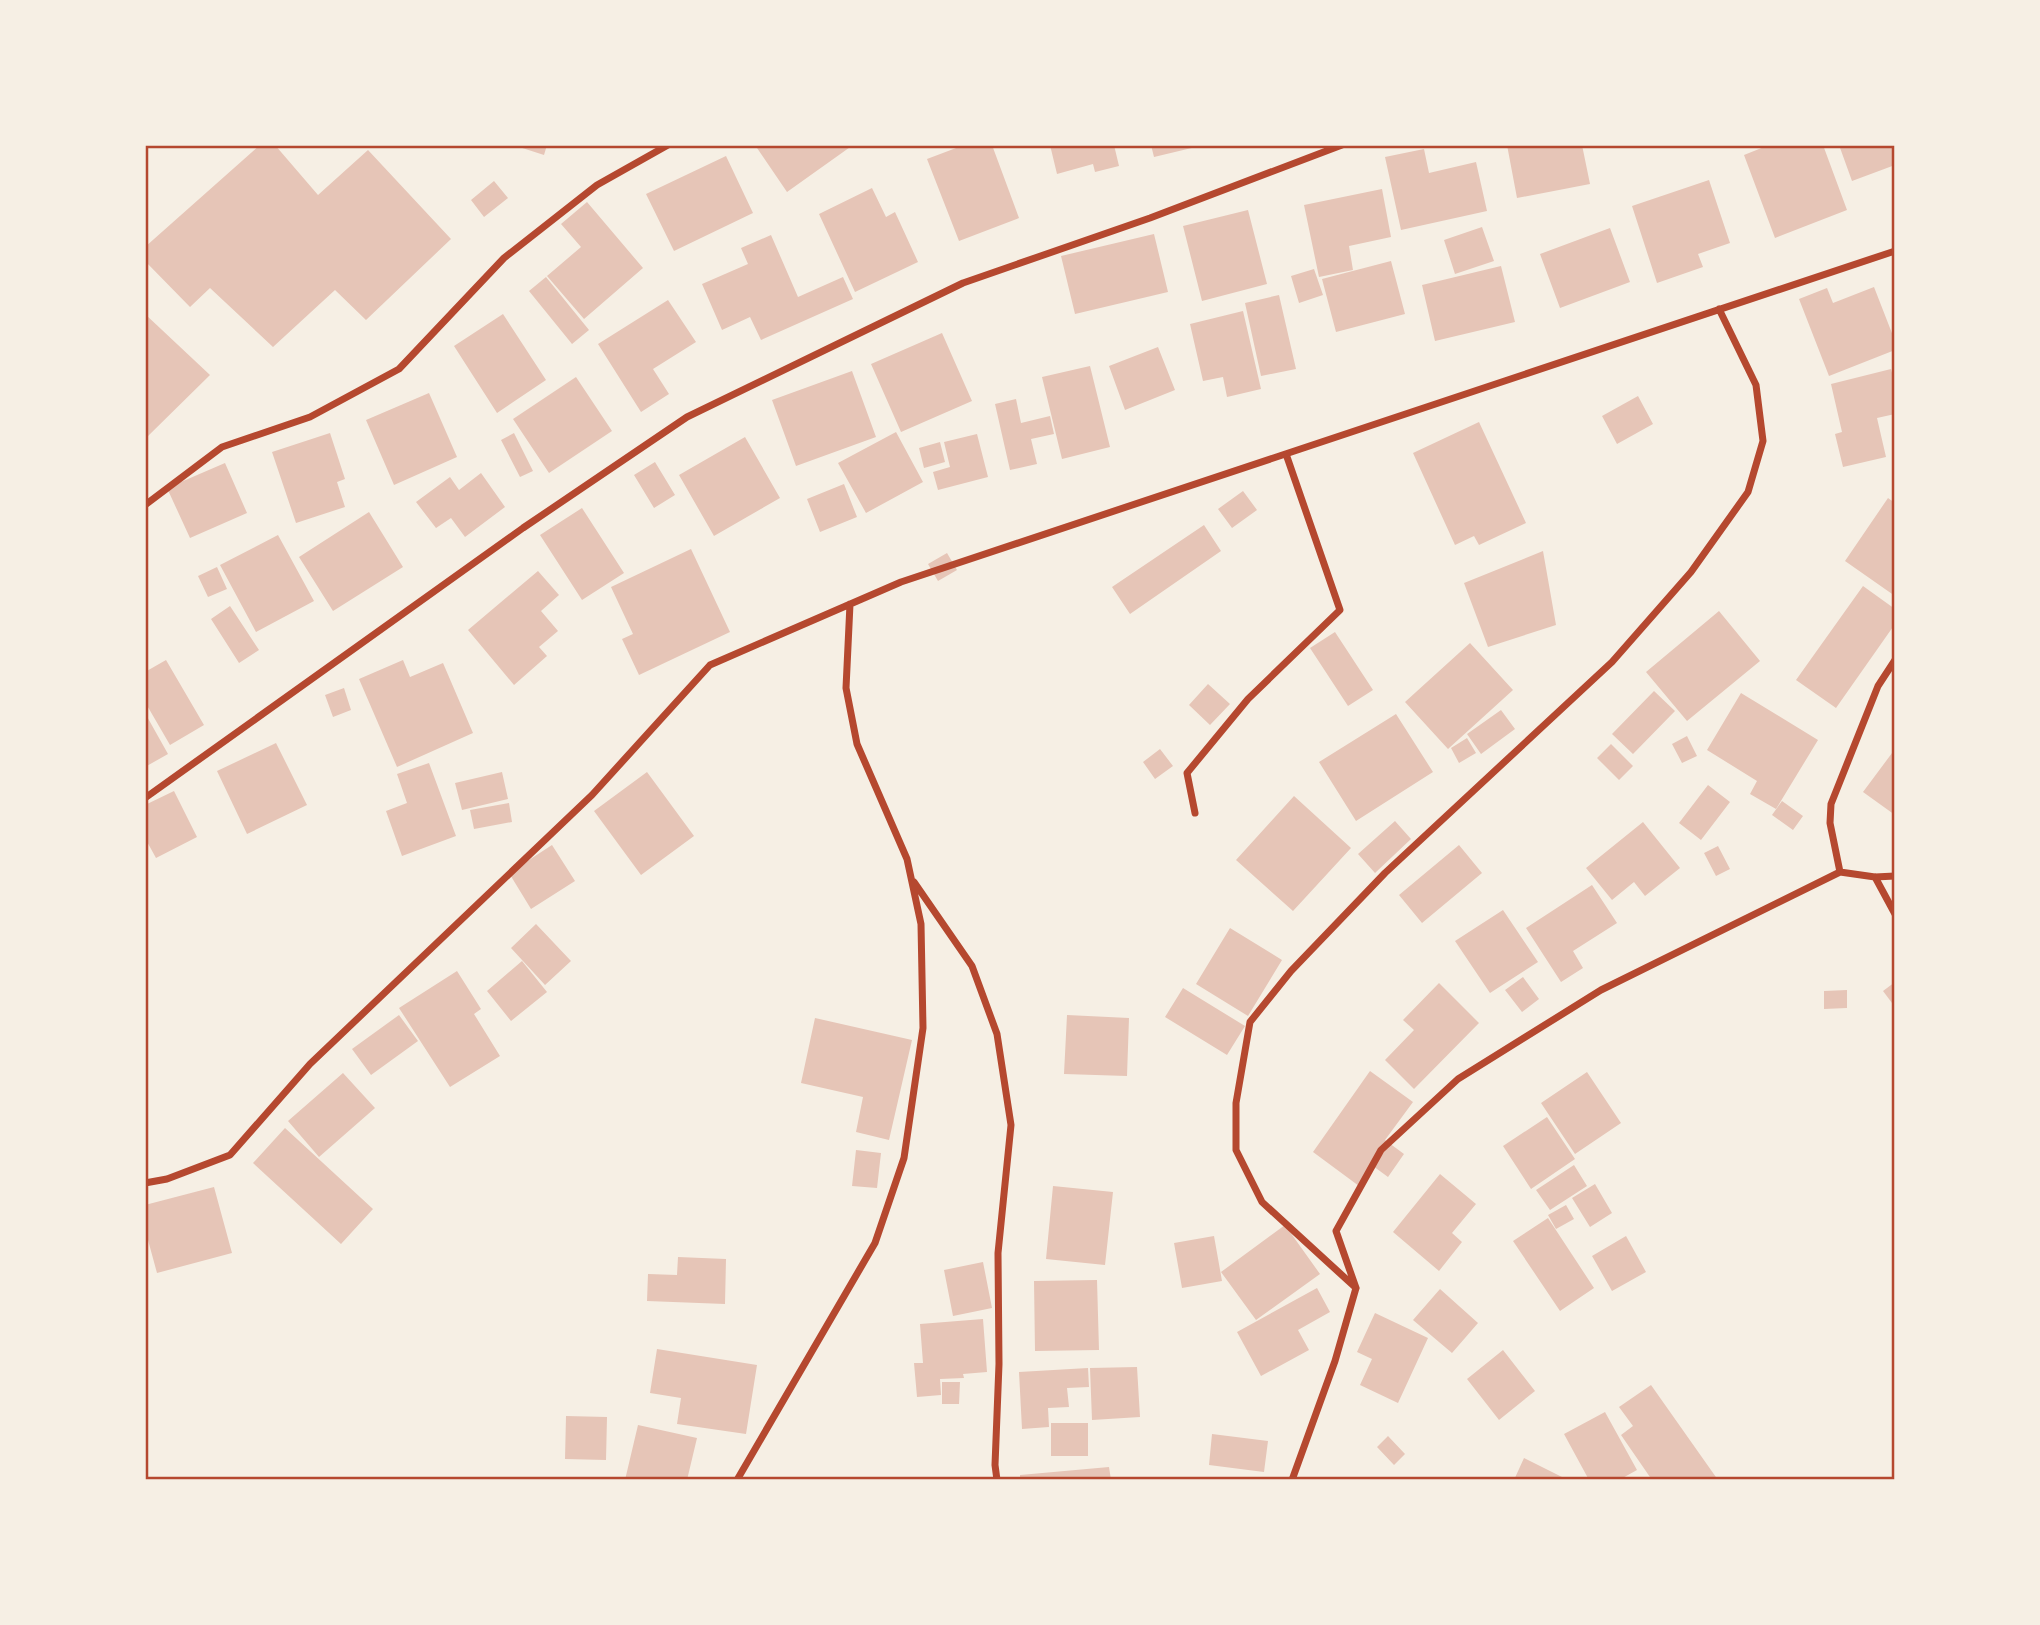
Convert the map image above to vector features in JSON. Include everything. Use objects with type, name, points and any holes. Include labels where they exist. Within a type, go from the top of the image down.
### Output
[{"type":"street","points":[[145,505],[222,447],[310,417],[399,369],[504,258],[597,186],[668,145]]},
{"type":"street","points":[[145,798],[523,528],[687,417],[963,283],[1150,218],[1342,145]]},
{"type":"street","points":[[145,1184],[167,1179],[230,1155],[310,1065],[592,795],[710,665],[901,582],[1895,251]]},
{"type":"street","points":[[1356,1288],[1262,1202],[1236,1150],[1236,1103],[1250,1022],[1291,971],[1385,873],[1612,662],[1691,572],[1748,492],[1763,441],[1756,385],[1719,309]]},
{"type":"street","points":[[1195,813],[1187,773],[1248,699],[1340,610],[1286,454]]},
{"type":"street","points":[[737,1480],[875,1243],[904,1158],[923,1028],[921,924],[912,879],[907,859],[858,744],[846,688],[850,604]]},
{"type":"street","points":[[1840,872],[1830,823],[1831,804],[1878,686],[1895,660]]},
{"type":"street","points":[[1292,1480],[1335,1361],[1356,1288],[1336,1231],[1381,1150],[1458,1079],[1601,990],[1840,872],[1875,877],[1895,876]]},
{"type":"street","points":[[1875,877],[1895,914]]},
{"type":"street","points":[[912,879],[972,966],[997,1034],[1011,1125],[998,1253],[997,1480]]},
{"type":"building","points":[[260,145],[275,145],[318,195],[368,150],[451,239],[366,320],[335,290],[273,347],[210,288],[190,307],[145,261],[145,247]]},
{"type":"building","points":[[513,145],[547,145],[544,155]]},
{"type":"building","points":[[755,145],[853,145],[787,192]]},
{"type":"building","points":[[964,145],[992,145],[1019,218],[959,241],[927,159]]},
{"type":"building","points":[[1050,145],[1114,145],[1119,166],[1095,172],[1093,164],[1057,174]]},
{"type":"building","points":[[1151,145],[1200,145],[1200,146],[1154,157]]},
{"type":"building","points":[[1507,145],[1582,145],[1590,184],[1517,198]]},
{"type":"building","points":[[1769,145],[1823,145],[1847,210],[1775,238],[1744,155]]},
{"type":"building","points":[[1839,145],[1895,145],[1895,165],[1852,181]]},
{"type":"building","points":[[1424,149],[1429,173],[1476,162],[1487,211],[1401,230],[1385,157]]},
{"type":"building","points":[[726,156],[753,213],[674,251],[646,194]]},
{"type":"building","points":[[1709,180],[1730,243],[1698,254],[1703,267],[1657,283],[1632,206]]},
{"type":"building","points":[[494,181],[508,198],[484,217],[471,200]]},
{"type":"building","points":[[872,188],[886,217],[895,212],[918,262],[855,292],[819,214]]},
{"type":"building","points":[[1382,189],[1391,237],[1349,246],[1353,270],[1319,277],[1304,205]]},
{"type":"building","points":[[587,202],[643,268],[584,319],[547,276],[581,247],[561,224]]},
{"type":"building","points":[[1248,210],[1267,284],[1202,301],[1183,226]]},
{"type":"building","points":[[1482,227],[1494,261],[1455,274],[1444,240]]},
{"type":"building","points":[[1610,228],[1630,282],[1560,308],[1540,254]]},
{"type":"building","points":[[1154,234],[1168,292],[1075,314],[1061,256]]},
{"type":"building","points":[[771,235],[798,297],[843,277],[853,299],[761,340],[750,317],[722,330],[702,284],[748,264],[741,248]]},
{"type":"building","points":[[1391,261],[1405,314],[1336,332],[1322,279]]},
{"type":"building","points":[[1501,266],[1515,322],[1435,341],[1422,285]]},
{"type":"building","points":[[1314,269],[1323,295],[1299,303],[1291,276]]},
{"type":"building","points":[[546,277],[589,330],[572,344],[529,291]]},
{"type":"building","points":[[1874,287],[1895,341],[1895,350],[1829,376],[1799,299],[1827,288],[1833,303]]},
{"type":"building","points":[[1279,295],[1296,369],[1261,376],[1245,303]]},
{"type":"building","points":[[668,300],[696,342],[653,369],[669,394],[641,412],[598,344]]},
{"type":"building","points":[[1243,311],[1261,389],[1227,397],[1223,377],[1203,381],[1190,324]]},
{"type":"building","points":[[145,314],[210,375],[145,439]]},
{"type":"building","points":[[503,314],[546,380],[497,413],[454,346]]},
{"type":"building","points":[[942,333],[972,401],[901,432],[871,364]]},
{"type":"building","points":[[1158,347],[1175,390],[1125,410],[1109,366]]},
{"type":"building","points":[[1090,366],[1110,447],[1062,459],[1042,377]]},
{"type":"building","points":[[1891,369],[1895,384],[1895,414],[1877,418],[1886,457],[1843,467],[1835,434],[1842,432],[1831,384]]},
{"type":"building","points":[[852,371],[876,437],[796,466],[772,400]]},
{"type":"building","points":[[576,377],[612,431],[549,473],[513,419]]},
{"type":"building","points":[[429,393],[457,457],[394,485],[366,420]]},
{"type":"building","points":[[1638,396],[1653,424],[1617,444],[1602,416]]},
{"type":"building","points":[[1016,399],[1021,423],[1050,416],[1054,434],[1031,439],[1037,464],[1010,470],[995,404]]},
{"type":"building","points":[[1479,422],[1526,523],[1479,545],[1474,536],[1455,545],[1413,453]]},
{"type":"building","points":[[896,432],[923,482],[866,513],[838,463]]},
{"type":"building","points":[[330,433],[345,479],[337,482],[345,507],[296,523],[272,452]]},
{"type":"building","points":[[514,433],[533,471],[520,477],[501,440]]},
{"type":"building","points":[[977,434],[988,477],[938,490],[933,472],[950,467],[944,442]]},
{"type":"building","points":[[745,437],[780,498],[714,536],[679,475]]},
{"type":"building","points":[[940,442],[945,462],[924,468],[919,448]]},
{"type":"building","points":[[655,462],[675,495],[654,508],[634,475]]},
{"type":"building","points":[[225,463],[247,513],[190,538],[167,488]]},
{"type":"building","points":[[481,473],[505,507],[465,537],[451,518],[436,528],[416,502],[450,477],[459,490]]},
{"type":"building","points":[[844,484],[857,517],[820,532],[807,499]]},
{"type":"building","points":[[1243,491],[1257,510],[1232,528],[1218,509]]},
{"type":"building","points":[[1888,498],[1895,503],[1895,596],[1845,561]]},
{"type":"building","points":[[582,508],[624,573],[582,600],[540,535]]},
{"type":"building","points":[[369,512],[403,567],[333,611],[299,557]]},
{"type":"building","points":[[1204,525],[1221,551],[1130,614],[1112,587]]},
{"type":"building","points":[[278,535],[314,601],[256,632],[220,565]]},
{"type":"building","points":[[691,549],[730,632],[639,675],[622,639],[633,634],[611,587]]},
{"type":"building","points":[[1543,551],[1556,625],[1488,647],[1464,583]]},
{"type":"building","points":[[947,553],[957,570],[938,581],[928,564]]},
{"type":"building","points":[[217,567],[227,589],[208,597],[198,576]]},
{"type":"building","points":[[538,571],[559,595],[541,611],[558,631],[539,647],[547,656],[514,685],[468,630]]},
{"type":"building","points":[[1863,586],[1895,609],[1895,624],[1836,708],[1796,680]]},
{"type":"building","points":[[230,606],[259,650],[239,663],[211,619]]},
{"type":"building","points":[[1719,611],[1760,661],[1687,721],[1646,672]]},
{"type":"building","points":[[1335,632],[1373,690],[1348,706],[1310,648]]},
{"type":"building","points":[[1470,643],[1513,690],[1448,749],[1405,702]]},
{"type":"building","points":[[166,660],[204,725],[170,745],[145,702],[145,672]]},
{"type":"building","points":[[403,660],[410,677],[443,663],[473,733],[397,767],[359,679]]},
{"type":"building","points":[[1208,684],[1230,704],[1210,725],[1189,705]]},
{"type":"building","points":[[344,688],[351,710],[333,717],[325,695]]},
{"type":"building","points":[[1654,691],[1675,711],[1633,754],[1612,734]]},
{"type":"building","points":[[1741,693],[1818,740],[1776,809],[1750,794],[1757,781],[1707,750]]},
{"type":"building","points":[[1501,710],[1515,729],[1481,754],[1467,734]]},
{"type":"building","points":[[145,713],[168,754],[145,767]]},
{"type":"building","points":[[1396,714],[1433,772],[1356,821],[1319,762]]},
{"type":"building","points":[[1687,736],[1697,756],[1682,763],[1672,744]]},
{"type":"building","points":[[1467,738],[1476,753],[1459,763],[1451,748]]},
{"type":"building","points":[[276,743],[307,805],[247,834],[217,771]]},
{"type":"building","points":[[1611,744],[1633,766],[1619,780],[1597,758]]},
{"type":"building","points":[[1160,749],[1173,766],[1155,779],[1143,762]]},
{"type":"building","points":[[1895,749],[1895,815],[1863,792]]},
{"type":"building","points":[[429,763],[456,836],[402,856],[386,811],[407,803],[397,774]]},
{"type":"building","points":[[502,772],[508,799],[462,810],[455,783]]},
{"type":"building","points":[[647,772],[694,836],[641,875],[594,811]]},
{"type":"building","points":[[1708,785],[1730,802],[1701,840],[1679,823]]},
{"type":"building","points":[[174,791],[197,837],[156,858],[145,838],[145,805]]},
{"type":"building","points":[[1294,796],[1351,848],[1293,911],[1236,860]]},
{"type":"building","points":[[1782,801],[1803,816],[1793,830],[1772,815]]},
{"type":"building","points":[[509,803],[512,822],[474,829],[470,810]]},
{"type":"building","points":[[1395,821],[1411,839],[1375,873],[1358,854]]},
{"type":"building","points":[[1643,822],[1680,868],[1645,896],[1634,882],[1612,900],[1586,868]]},
{"type":"building","points":[[552,845],[575,881],[531,909],[509,873]]},
{"type":"building","points":[[1459,845],[1482,873],[1422,923],[1399,895]]},
{"type":"building","points":[[1718,846],[1730,869],[1716,876],[1704,853]]},
{"type":"building","points":[[1592,885],[1617,923],[1573,951],[1583,968],[1561,982],[1526,928]]},
{"type":"building","points":[[1503,910],[1538,962],[1490,993],[1455,941]]},
{"type":"building","points":[[536,924],[571,961],[545,985],[511,948]]},
{"type":"building","points":[[1230,928],[1282,960],[1248,1016],[1196,984]]},
{"type":"building","points":[[522,961],[547,992],[511,1021],[487,991]]},
{"type":"building","points":[[457,971],[481,1009],[474,1014],[500,1056],[450,1087],[399,1008]]},
{"type":"building","points":[[1523,977],[1539,999],[1522,1012],[1505,990]]},
{"type":"building","points":[[1895,982],[1895,1007],[1883,991]]},
{"type":"building","points":[[1439,983],[1479,1023],[1414,1089],[1385,1060],[1414,1030],[1403,1020]]},
{"type":"building","points":[[1183,988],[1245,1026],[1227,1055],[1165,1017]]},
{"type":"building","points":[[1847,990],[1847,1008],[1824,1009],[1824,991]]},
{"type":"building","points":[[399,1015],[418,1041],[371,1075],[352,1049]]},
{"type":"building","points":[[1067,1015],[1129,1018],[1127,1076],[1064,1074]]},
{"type":"building","points":[[815,1018],[912,1040],[889,1140],[856,1132],[863,1097],[801,1083]]},
{"type":"building","points":[[1370,1071],[1413,1102],[1385,1140],[1404,1154],[1388,1177],[1373,1166],[1359,1186],[1313,1152]]},
{"type":"building","points":[[1587,1072],[1621,1123],[1575,1154],[1541,1103]]},
{"type":"building","points":[[343,1073],[375,1108],[319,1157],[288,1121]]},
{"type":"building","points":[[1547,1117],[1575,1159],[1531,1189],[1503,1146]]},
{"type":"building","points":[[285,1128],[373,1209],[341,1244],[253,1163]]},
{"type":"building","points":[[856,1150],[881,1153],[877,1188],[852,1186]]},
{"type":"building","points":[[1574,1165],[1587,1186],[1550,1210],[1536,1190]]},
{"type":"building","points":[[1440,1174],[1476,1204],[1452,1233],[1462,1242],[1439,1271],[1393,1232]]},
{"type":"building","points":[[1595,1184],[1612,1213],[1590,1227],[1572,1198]]},
{"type":"building","points":[[1053,1186],[1113,1192],[1105,1265],[1046,1259]]},
{"type":"building","points":[[214,1187],[232,1253],[157,1273],[145,1229],[145,1205]]},
{"type":"building","points":[[1566,1205],[1574,1219],[1556,1229],[1548,1215]]},
{"type":"building","points":[[1548,1218],[1594,1288],[1560,1311],[1513,1241]]},
{"type":"building","points":[[1285,1225],[1320,1274],[1256,1320],[1221,1272]]},
{"type":"building","points":[[1214,1236],[1222,1281],[1182,1288],[1174,1243]]},
{"type":"building","points":[[1626,1236],[1646,1272],[1612,1291],[1592,1256]]},
{"type":"building","points":[[678,1257],[726,1259],[725,1304],[647,1301],[648,1274],[677,1275]]},
{"type":"building","points":[[983,1262],[992,1308],[953,1316],[944,1270]]},
{"type":"building","points":[[1097,1280],[1099,1350],[1035,1351],[1034,1281]]},
{"type":"building","points":[[1317,1288],[1330,1312],[1298,1330],[1309,1350],[1261,1376],[1237,1332]]},
{"type":"building","points":[[1440,1289],[1478,1323],[1452,1353],[1413,1320]]},
{"type":"building","points":[[1375,1313],[1428,1338],[1398,1403],[1360,1385],[1372,1359],[1357,1352]]},
{"type":"building","points":[[983,1319],[987,1372],[963,1374],[964,1378],[940,1379],[941,1395],[917,1397],[914,1363],[923,1363],[920,1324]]},
{"type":"building","points":[[657,1349],[757,1365],[746,1434],[677,1424],[681,1398],[650,1393]]},
{"type":"building","points":[[1503,1350],[1535,1391],[1499,1420],[1467,1379]]},
{"type":"building","points":[[1137,1367],[1140,1417],[1092,1420],[1090,1368]]},
{"type":"building","points":[[1088,1368],[1089,1387],[1067,1388],[1069,1407],[1048,1408],[1049,1427],[1022,1429],[1019,1372]]},
{"type":"building","points":[[942,1382],[960,1382],[959,1404],[942,1404]]},
{"type":"building","points":[[1651,1385],[1718,1480],[1652,1480],[1621,1435],[1633,1426],[1619,1407]]},
{"type":"building","points":[[1605,1412],[1637,1470],[1619,1480],[1589,1480],[1564,1434]]},
{"type":"building","points":[[566,1416],[607,1417],[606,1460],[565,1459]]},
{"type":"building","points":[[1051,1423],[1088,1423],[1088,1456],[1051,1456]]},
{"type":"building","points":[[638,1425],[697,1438],[687,1480],[625,1480]]},
{"type":"building","points":[[1212,1434],[1268,1441],[1264,1472],[1209,1465]]},
{"type":"building","points":[[1388,1436],[1405,1454],[1394,1465],[1377,1447]]},
{"type":"building","points":[[1524,1458],[1568,1480],[1514,1480]]},
{"type":"building","points":[[1109,1467],[1111,1480],[1020,1480],[1020,1475]]}]
